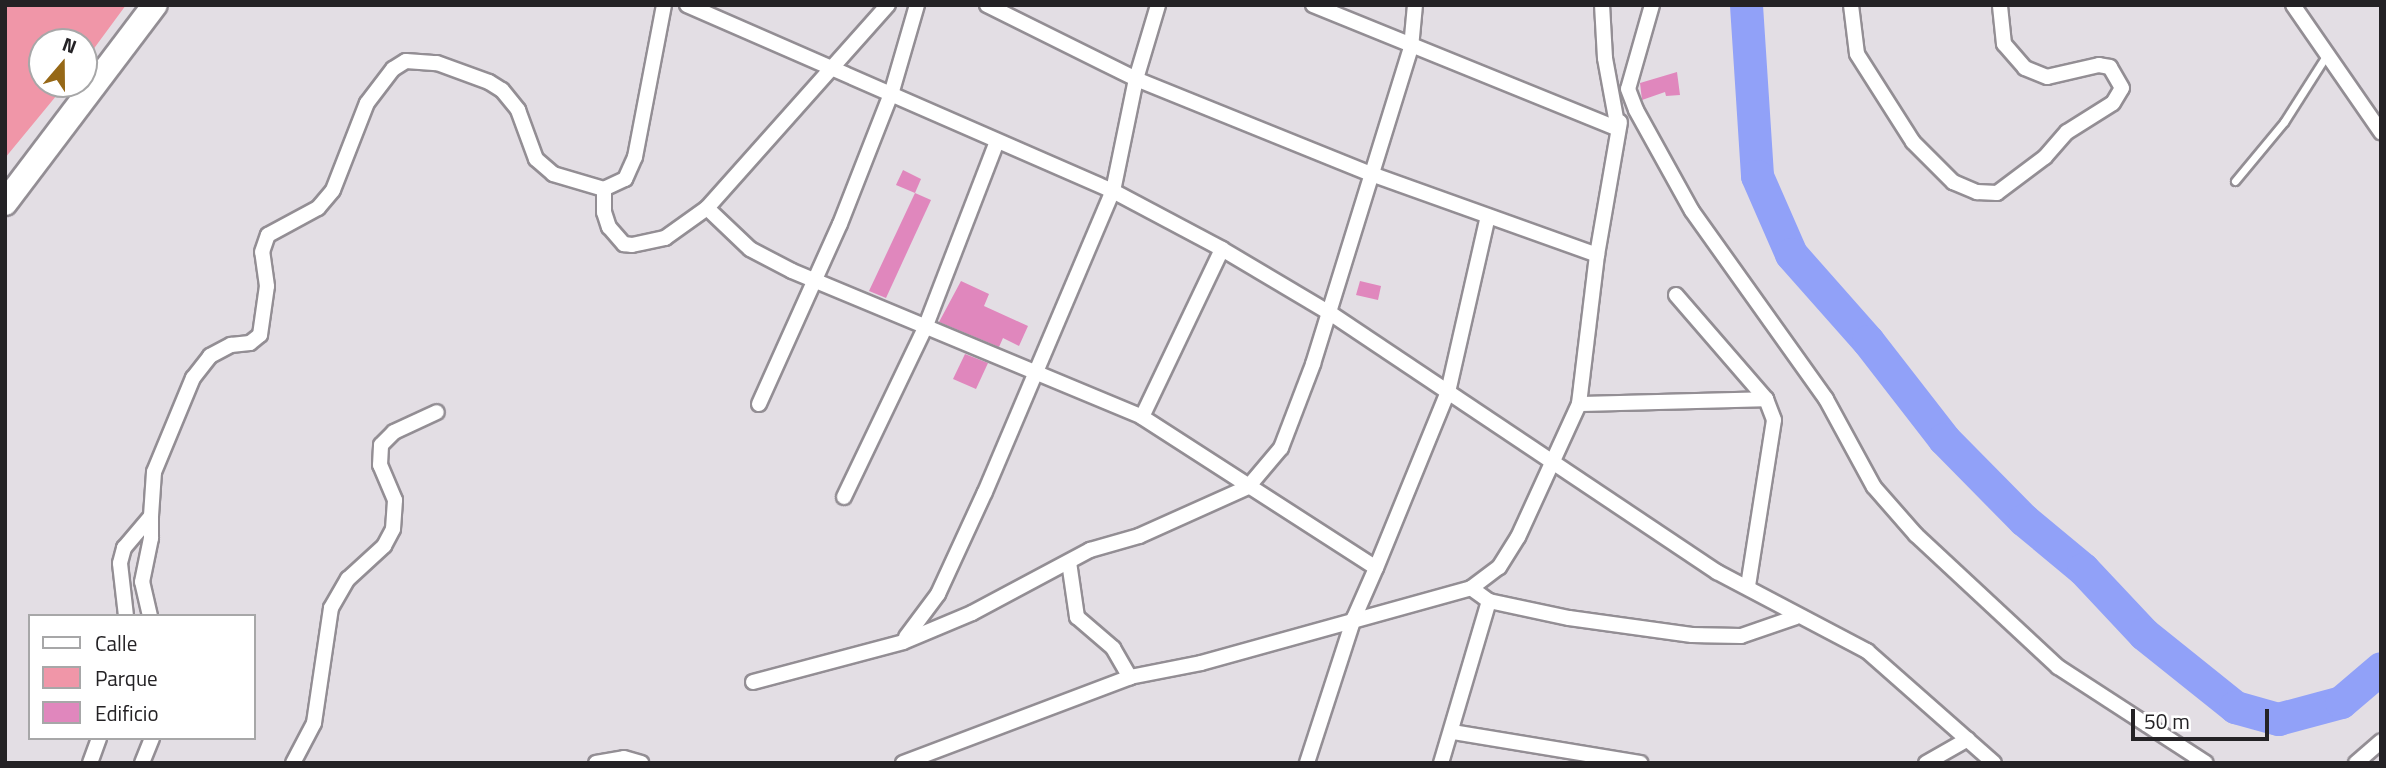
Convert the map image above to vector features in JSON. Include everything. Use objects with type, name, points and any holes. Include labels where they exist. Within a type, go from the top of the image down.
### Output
[{"type":"highway","points":[[5,203],[155,5]]},
{"type":"street","points":[[150,614],[142,582],[152,538],[154,472],[192,378],[210,356],[230,345],[250,343],[260,335],[267,286],[262,252],[268,235],[318,208],[333,190],[359,120],[393,69],[406,61],[437,63],[489,82],[502,90],[517,110],[536,159],[553,174],[604,189],[625,179],[635,157],[664,5]]},
{"type":"street","points":[[687,5],[892,91],[997,141],[1113,191],[1222,249],[1330,313],[1717,572],[1748,586],[1796,617],[1867,652],[1994,763]]},
{"type":"street","points":[[604,189],[604,212],[609,227],[624,244],[632,245],[666,238],[708,208],[888,5]]},
{"type":"street","points":[[759,404],[892,91],[918,5]]},
{"type":"street","points":[[987,5],[1136,79],[1374,175],[1597,255]]},
{"type":"street","points":[[902,642],[938,594],[985,492],[1032,374],[1113,191],[1136,79],[1158,5]]},
{"type":"street","points":[[1312,5],[1411,48],[1618,129]]},
{"type":"street","points":[[753,682],[902,642],[972,613],[1069,562],[1248,487],[1281,448],[1330,313],[1411,48],[1415,5]]},
{"type":"street","points":[[1602,5],[1605,58],[1618,129]]},
{"type":"street","points":[[903,763],[1130,677],[1201,663],[1354,618],[1471,589],[1499,567],[1553,462],[1579,404],[1597,255],[1618,129],[1652,5]]},
{"type":"street","points":[[1851,5],[1857,54],[1913,142],[1953,182],[1977,192],[1997,193],[2045,157],[2067,132],[2113,103],[2122,88],[2110,67],[2099,65],[2047,78],[2025,68],[2004,44],[2000,5]]},
{"type":"street","points":[[2293,5],[2381,132]]},
{"type":"street","points":[[1628,89],[1692,211],[1826,399],[1874,487],[1916,535],[2058,667],[2206,763]]},
{"type":"street","points":[[844,497],[925,328],[997,141]]},
{"type":"street","points":[[708,208],[750,249],[1032,374],[1142,417],[1376,568]]},
{"type":"street","points":[[1307,763],[1354,618],[1448,392],[1488,216]]},
{"type":"street","points":[[1142,417],[1222,249]]},
{"type":"street","points":[[1676,295],[1766,399],[1774,420],[1775,439],[1748,586]]},
{"type":"street","points":[[1579,404],[1766,399]]},
{"type":"street","points":[[293,763],[314,723],[331,608],[348,579],[384,547],[393,530],[395,499],[380,465],[381,445],[394,432],[437,412]]},
{"type":"street","points":[[126,614],[120,563],[130,537],[151,516]]},
{"type":"street","points":[[1069,562],[1077,617],[1113,648],[1130,677]]},
{"type":"street","points":[[1471,589],[1489,601],[1569,618],[1692,635],[1741,636],[1796,617]]},
{"type":"street","points":[[1441,763],[1453,732],[1489,601]]},
{"type":"street","points":[[1453,732],[1640,763]]},
{"type":"street","points":[[1926,763],[1968,739]]},
{"type":"street","points":[[90,763],[98,740]]},
{"type":"street","points":[[142,763],[151,740]]},
{"type":"street","points":[[2356,763],[2381,741]]},
{"type":"street","points":[[596,763],[624,758],[641,763]]},
{"type":"lane","points":[[2235,181],[2284,122],[2326,55]]},
{"type":"green space","points":[[5,5],[126,5],[98,43],[98,28],[28,28],[28,98],[54,98],[5,158]]},
{"type":"building","points":[[1677,72],[1680,95],[1666,96],[1665,92],[1642,100],[1640,83]]},
{"type":"building","points":[[903,170],[921,179],[915,193],[896,185]]},
{"type":"building","points":[[915,193],[931,200],[886,298],[869,291]]},
{"type":"building","points":[[961,281],[989,294],[984,306],[1028,326],[1019,346],[1003,338],[999,347],[939,322]]},
{"type":"building","points":[[1360,281],[1381,286],[1378,300],[1356,295]]},
{"type":"building","points":[[965,354],[988,363],[976,389],[953,379]]},
{"type":"waterway","points":[[1746,5],[1757,176],[1791,254],[1868,341],[1944,439],[2024,520],[2083,569],[2144,634],[2235,707],[2278,719],[2341,702],[2381,668]]}]
